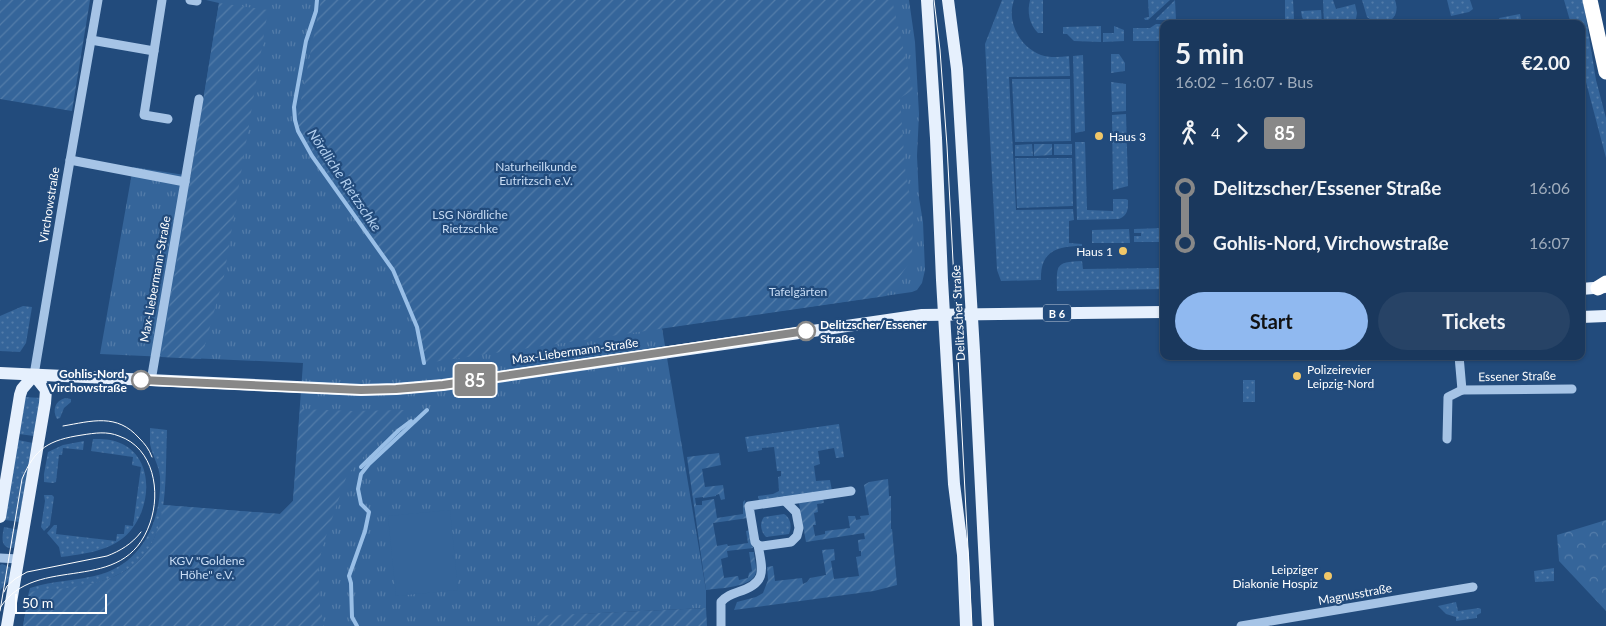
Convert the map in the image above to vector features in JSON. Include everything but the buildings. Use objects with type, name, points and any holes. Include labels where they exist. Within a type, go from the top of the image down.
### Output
[{"type":"highway","points":[[1590,0],[1606,72]]},
{"type":"main road","name":"Delitzscher Straße","points":[[927,0],[954,484],[963,555],[966,626]]},
{"type":"main road","name":"Delitzscher Straße","points":[[948,0],[957,69],[988,626]]},
{"type":"main road","points":[[1585,288],[1603,286]]},
{"type":"main road","name":"B 6","points":[[972,315],[1160,312]]},
{"type":"main road","name":"Max-Liebermann-Straße","points":[[0,373],[361,390],[396,389],[443,385],[907,316],[972,315]]},
{"type":"main road","points":[[1585,317],[1606,316]]},
{"type":"main road","name":"Virchowstraße","points":[[0,518],[20,395],[22,389],[34,375]]},
{"type":"main road","points":[[7,626],[46,395],[46,390],[34,375]]},
{"type":"street","name":"Virchowstraße","points":[[34,375],[98,0]]},
{"type":"street","points":[[162,0],[144,115],[168,119]]},
{"type":"street","points":[[91,40],[154,51]]},
{"type":"street","name":"Max-Liebermann-Straße","points":[[152,381],[199,99]]},
{"type":"street","points":[[70,160],[185,182]]},
{"type":"street","name":"Essener Straße","points":[[1459,360],[1462,390]]},
{"type":"street","name":"Essener Straße","points":[[1447,439],[1448,397],[1462,390],[1572,389]]},
{"type":"street","points":[[721,626],[721,602],[728,596],[752,587],[760,579],[761,568],[758,545],[755,542],[749,506],[850,492]]},
{"type":"street","points":[[758,545],[790,542],[797,536],[799,528],[796,512],[785,501]]},
{"type":"street","points":[[0,558],[18,559]]},
{"type":"street","name":"Magnusstraße","points":[[1241,626],[1473,587]]},
{"type":"green space","points":[[0,0],[90,0],[72,111],[0,99]]},
{"type":"green space","name":"LSG Nördliche Rietzschke","points":[[206,0],[909,0],[915,42],[919,114],[917,156],[925,270],[922,283],[917,290],[662,328],[706,590],[706,608],[580,614],[580,626],[23,626],[29,592],[76,587],[97,582],[117,576],[133,565],[147,551],[157,531],[163,505],[280,514],[293,501],[303,363],[100,354],[133,167],[191,176],[219,3]]},
{"type":"green space","name":"Naturheilkunde Eutritzsch e.V.","points":[[321,0],[892,0],[913,90],[900,98],[905,168],[913,213],[912,259],[886,296],[426,363],[419,327],[393,270],[299,131],[297,120]]},
{"type":"green space","points":[[1002,0],[1014,0],[1012,8],[1013,25],[1021,40],[1027,46],[1044,56],[1069,56],[1070,76],[1009,77],[1016,210],[1073,209],[1074,220],[1069,221],[1069,243],[1082,244],[1082,246],[1058,249],[1047,256],[1041,270],[1041,280],[1001,281],[997,270],[985,44]]},
{"type":"green space","points":[[1030,0],[1043,0],[1043,33],[1038,33],[1031,22],[1029,13]]},
{"type":"green space","points":[[1148,0],[1170,0],[1148,20],[1145,20],[1144,18],[1149,17]]},
{"type":"green space","points":[[1175,0],[1176,20],[1156,20],[1156,19]]},
{"type":"green space","points":[[1285,0],[1293,0],[1293,20],[1285,20]]},
{"type":"green space","points":[[1323,0],[1333,0],[1336,9],[1355,4],[1357,13],[1356,20],[1324,20]]},
{"type":"green space","points":[[1362,0],[1395,0],[1395,15],[1391,20],[1371,20],[1367,17]]},
{"type":"green space","points":[[1447,0],[1470,0],[1473,9],[1469,12],[1451,16]]},
{"type":"green space","points":[[1564,0],[1583,0],[1596,80],[1606,118],[1606,158],[1585,78],[1585,20],[1570,20]]},
{"type":"green space","points":[[219,3],[268,10],[224,276],[201,359],[161,357]]},
{"type":"green space","points":[[1321,10],[1322,20],[1303,20],[1301,11]]},
{"type":"green space","points":[[1520,14],[1521,20],[1500,20],[1499,18]]},
{"type":"green space","points":[[1160,24],[1160,41],[1133,41],[1133,28],[1150,28]]},
{"type":"green space","points":[[1101,26],[1101,42],[1074,41],[1067,34],[1063,34],[1063,27]]},
{"type":"green space","points":[[1114,26],[1124,30],[1124,41],[1103,42],[1103,33],[1114,33]]},
{"type":"green space","points":[[1111,54],[1119,54],[1125,63],[1125,71],[1111,73]]},
{"type":"green space","points":[[1083,55],[1085,131],[1075,133],[1073,56]]},
{"type":"green space","points":[[1012,79],[1070,79],[1071,141],[1015,142]]},
{"type":"green space","points":[[1111,82],[1126,84],[1126,111],[1112,112]]},
{"type":"green space","points":[[1126,114],[1128,186],[1113,190],[1112,115]]},
{"type":"green space","points":[[1075,142],[1085,142],[1087,210],[1113,211],[1113,199],[1126,199],[1128,200],[1128,209],[1126,214],[1119,219],[1077,220]]},
{"type":"green space","points":[[1032,144],[1033,156],[1015,156],[1015,145]]},
{"type":"green space","points":[[1034,144],[1052,144],[1052,155],[1034,156]]},
{"type":"green space","points":[[1054,144],[1072,144],[1072,155],[1054,155]]},
{"type":"green space","points":[[1015,158],[1072,158],[1073,206],[1017,208]]},
{"type":"green space","points":[[1160,228],[1160,242],[1134,242],[1134,236],[1141,236],[1141,233],[1134,233],[1134,229]]},
{"type":"green space","points":[[1129,229],[1130,243],[1092,243],[1092,230]]},
{"type":"green space","points":[[1082,261],[1083,269],[1160,268],[1160,289],[1057,291],[1059,267],[1066,263]]},
{"type":"green space","points":[[23,306],[32,307],[26,343],[20,352],[0,351],[0,316]]},
{"type":"green space","points":[[1243,380],[1255,380],[1255,402],[1243,402]]},
{"type":"green space","points":[[25,397],[41,398],[34,436],[19,434]]},
{"type":"green space","points":[[65,398],[71,399],[71,402],[64,408],[60,418],[57,419],[55,406]]},
{"type":"green space","name":"KGV \"Goldene Höhe\" e.V.","points":[[300,409],[406,410],[347,475],[323,545],[318,566],[320,606],[324,626],[23,626],[29,592],[76,587],[97,582],[117,576],[133,565],[147,551],[157,531],[163,505],[280,514],[293,501]]},
{"type":"green space","points":[[839,424],[844,457],[836,458],[834,448],[818,451],[820,464],[814,466],[816,481],[830,480],[832,491],[759,501],[758,496],[773,494],[779,491],[778,477],[781,476],[781,471],[777,471],[774,447],[748,452],[745,437]]},
{"type":"green space","points":[[150,428],[167,430],[163,506],[158,528],[150,547],[135,564],[115,576],[86,585],[29,592],[30,588],[39,585],[84,578],[117,568],[129,559],[148,536],[158,508],[160,492],[160,477],[150,444]]},
{"type":"green space","points":[[93,439],[114,441],[132,451],[140,462],[145,474],[144,502],[140,516],[132,528],[116,543],[94,552],[61,557],[59,547],[47,533],[54,525],[57,525],[56,534],[116,541],[117,534],[124,534],[125,525],[133,526],[141,467],[132,465],[133,457],[91,451]]},
{"type":"green space","points":[[18,440],[33,443],[20,522],[5,520]]},
{"type":"green space","points":[[84,441],[83,450],[63,448],[62,455],[59,455],[56,482],[44,482],[48,452],[63,445]]},
{"type":"green space","points":[[719,453],[721,465],[702,469],[705,487],[723,485],[725,499],[721,500],[719,494],[695,498],[696,505],[702,505],[702,501],[714,499],[717,518],[743,514],[743,502],[745,500],[748,518],[713,523],[717,546],[748,543],[746,531],[750,530],[753,548],[727,551],[728,557],[721,559],[724,578],[738,576],[739,580],[748,578],[749,573],[752,571],[749,552],[754,552],[756,572],[754,577],[742,584],[706,590],[687,457]]},
{"type":"green space","points":[[888,479],[889,496],[891,496],[891,529],[897,585],[874,591],[734,610],[737,602],[763,593],[768,580],[767,567],[773,566],[775,581],[802,578],[803,584],[810,578],[826,575],[822,550],[834,549],[835,560],[831,561],[834,579],[859,576],[856,557],[861,556],[858,540],[865,539],[864,533],[806,542],[799,503],[823,499],[824,503],[817,504],[818,512],[814,513],[816,525],[813,525],[815,536],[825,534],[825,531],[850,528],[848,516],[855,516],[856,520],[861,519],[860,516],[869,515],[864,485],[869,482]]},
{"type":"green space","points":[[44,495],[52,495],[54,497],[50,525],[44,531],[41,527],[45,501]]},
{"type":"green space","points":[[450,510],[458,590],[396,596],[388,516]]},
{"type":"green space","points":[[784,514],[790,523],[789,534],[766,537],[761,527],[764,517]]},
{"type":"green space","points":[[1606,520],[1606,611],[1559,561],[1557,535]]},
{"type":"green space","points":[[4,527],[19,530],[13,548],[6,547],[3,542]]},
{"type":"green space","points":[[0,565],[10,567],[11,574],[9,580],[0,591]]},
{"type":"green space","points":[[1554,568],[1554,581],[1535,582],[1534,571]]},
{"type":"green space","points":[[1456,602],[1458,611],[1479,608],[1481,613],[1477,615],[1477,618],[1456,621],[1456,617],[1446,614],[1438,606]]},
{"type":"green space","points":[[706,608],[707,626],[538,626],[534,616]]},
{"type":"waterway","name":"Nördliche Rietzschke","points":[[317,0],[316,11],[306,41],[294,107],[298,131],[312,156],[393,270],[417,327],[424,363]]},
{"type":"waterway","name":"Nördliche Rietzschke","points":[[357,626],[352,617],[349,576],[365,531],[369,512],[361,504],[358,489],[361,474],[369,464],[427,410]]},
{"type":"waterway","name":"Nördliche Rietzschke","points":[[361,467],[399,430],[411,421]]},
{"type":"tram line","points":[[934,0],[940,50],[947,146],[972,626]]},
{"type":"tram line","points":[[63,426],[94,421],[113,422],[122,425],[131,430],[141,440],[152,457]]},
{"type":"tram line","points":[[0,609],[0,608],[16,591],[35,581],[101,568],[121,560],[138,546],[150,523],[155,498],[152,472],[140,450],[131,442],[114,434],[105,433],[70,437],[44,447],[32,460],[22,479],[0,611]]},
{"type":"tram line","points":[[4,592],[7,586],[15,579],[27,572],[107,556],[125,547],[141,532]]},
{"type":"bus line","name":"85","points":[[141,380],[361,390],[396,389],[443,385],[806,331]]},
{"type":"place","name":"Haus 3","points":[[1099,136]]},
{"type":"place","name":"Haus 1","points":[[1123,251]]},
{"type":"place","name":"Delitzscher/Essener Straße","points":[[806,331]]},
{"type":"place","name":"Polizeirevier Leipzig-Nord","points":[[1297,376]]},
{"type":"place","name":"Gohlis-Nord, Virchowstraße","points":[[141,380]]},
{"type":"place","name":"Leipziger Diakonie Hospiz","points":[[1328,576]]},
{"type":"park label","name":"Tafelgärten","points":[[798,291]]}]
